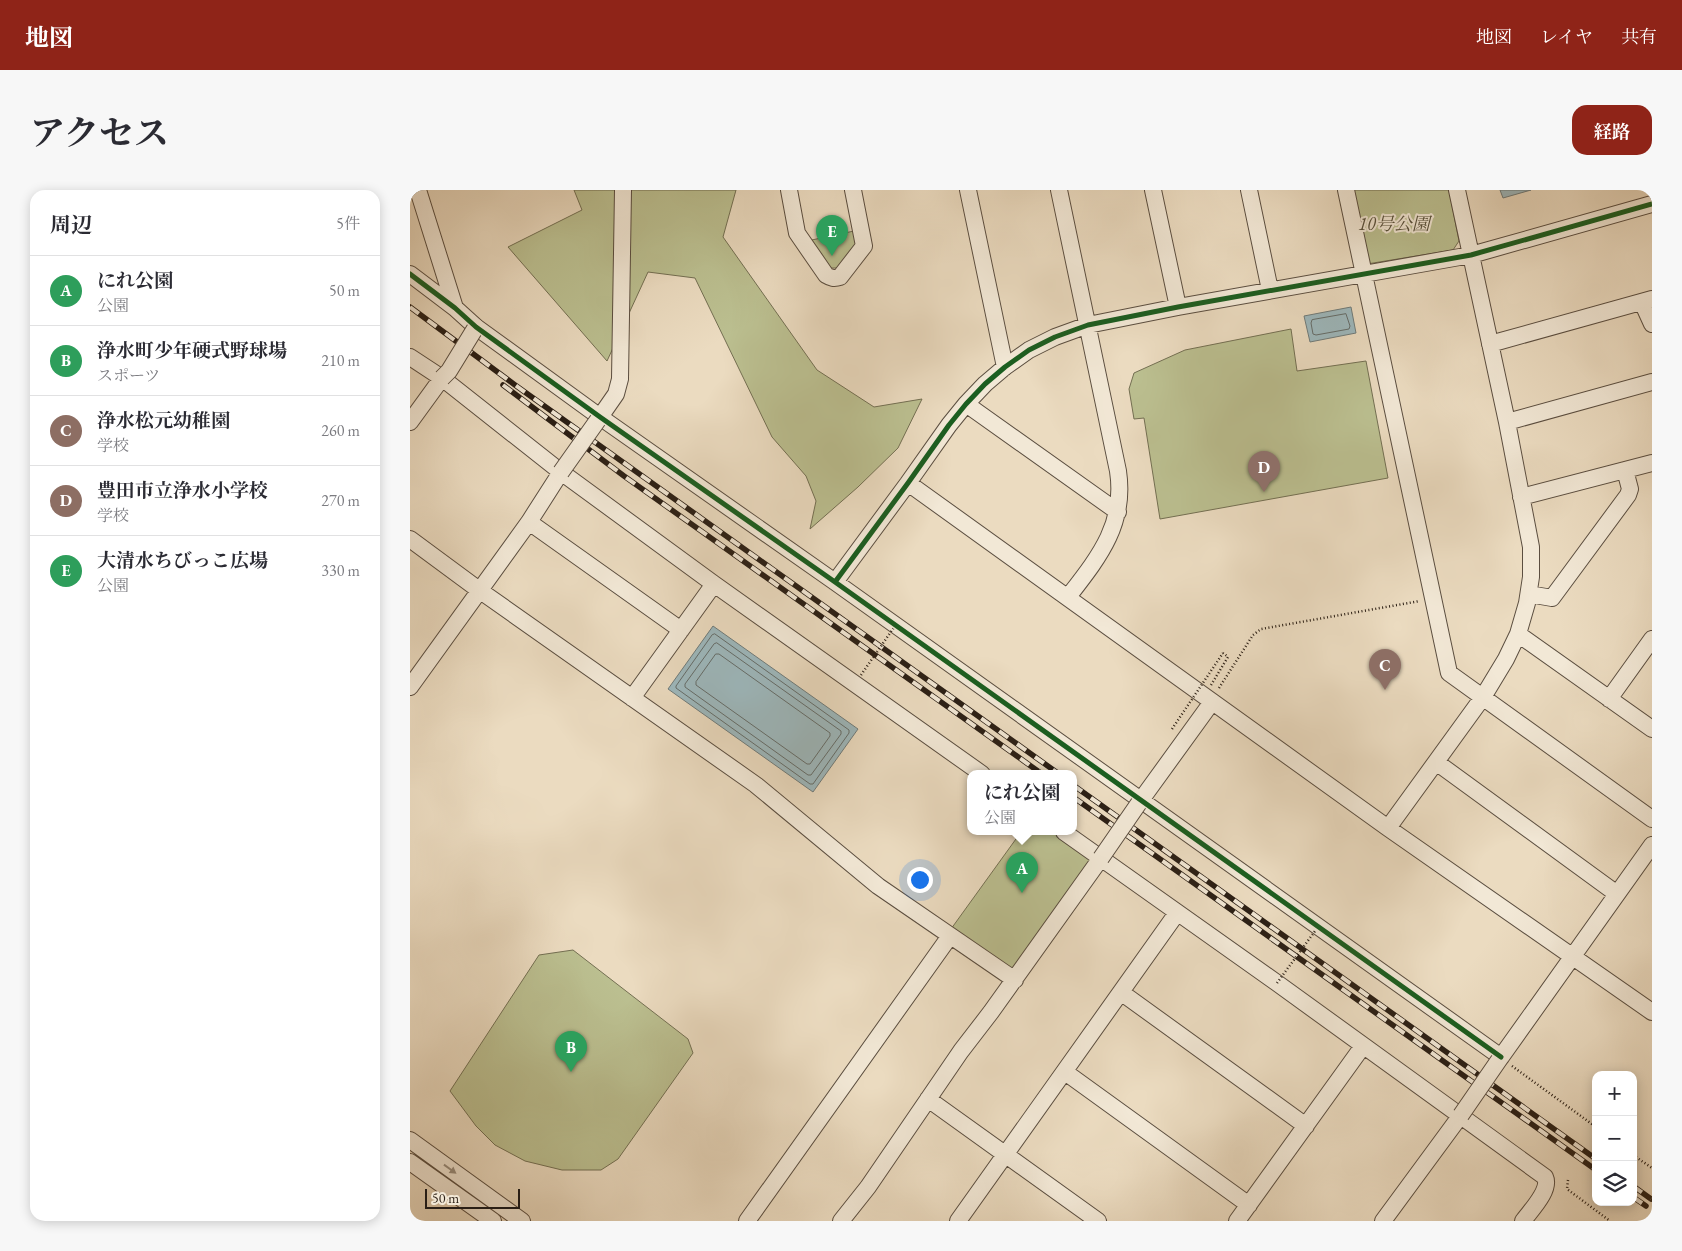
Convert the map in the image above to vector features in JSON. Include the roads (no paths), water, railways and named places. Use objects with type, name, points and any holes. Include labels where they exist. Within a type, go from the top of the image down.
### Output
[{"type":"street","points":[[418,190],[455,308]]},
{"type":"street","points":[[410,687],[529,522],[616,394],[620,379],[624,190]]},
{"type":"street","points":[[789,190],[797,233],[830,278],[840,277],[864,246],[853,190]]},
{"type":"street","points":[[968,190],[1005,367]]},
{"type":"street","points":[[1059,190],[1118,471],[1121,496],[1118,512],[1105,546],[1068,597]]},
{"type":"street","points":[[1153,190],[1178,307]]},
{"type":"street","points":[[1249,190],[1270,290]]},
{"type":"street","points":[[1346,190],[1449,673],[1652,819]]},
{"type":"street","points":[[1388,828],[1483,697],[1506,659],[1518,634],[1528,604],[1531,547],[1507,422],[1457,190]]},
{"type":"street","points":[[835,582],[966,404],[1005,367],[1029,350],[1055,337],[1088,325],[1178,307],[1471,256],[1652,204]]},
{"type":"street","points":[[410,274],[455,308],[476,328],[600,417],[835,582],[1501,1057]]},
{"type":"street","points":[[1490,344],[1647,301],[1652,324]]},
{"type":"street","points":[[410,422],[449,371],[476,328]]},
{"type":"street","points":[[410,357],[442,378],[562,472],[714,584],[976,770]]},
{"type":"street","points":[[1507,422],[1652,382]]},
{"type":"street","points":[[966,404],[1118,512]]},
{"type":"street","points":[[1521,497],[1652,463]]},
{"type":"street","points":[[1529,594],[1552,598],[1628,495],[1630,489],[1625,470]]},
{"type":"street","points":[[908,483],[1068,597],[1213,693],[1388,828],[1652,1012]]},
{"type":"street","points":[[529,522],[680,630]]},
{"type":"street","points":[[410,539],[479,590],[756,785],[878,886],[1014,980]]},
{"type":"street","points":[[632,698],[714,584]]},
{"type":"street","points":[[1518,634],[1652,729]]},
{"type":"street","points":[[1609,699],[1652,639]]},
{"type":"street","points":[[841,1221],[872,1181],[928,1099],[1101,858],[1213,693]]},
{"type":"street","points":[[1436,762],[1617,894]]},
{"type":"street","points":[[1068,835],[1278,983],[1545,1177],[1548,1182],[1546,1189],[1523,1221]]},
{"type":"street","points":[[1383,1221],[1461,1115],[1652,845]]},
{"type":"street","points":[[958,1221],[1122,993],[1177,913]]},
{"type":"street","points":[[748,1221],[950,936]]},
{"type":"street","points":[[1122,993],[1306,1126]]},
{"type":"street","points":[[1237,1221],[1363,1046]]},
{"type":"street","points":[[1065,1072],[1249,1204]]},
{"type":"street","points":[[928,1099],[1006,1153],[1098,1221]]},
{"type":"street","points":[[410,1140],[522,1221]]},
{"type":"street","points":[[410,1162],[493,1221]]},
{"type":"water","points":[[1500,190],[1531,190],[1503,198]]},
{"type":"water","points":[[1351,307],[1356,333],[1310,342],[1304,316]]},
{"type":"water","points":[[713,626],[858,729],[813,792],[668,689]]},
{"type":"railway","points":[[410,307],[515,385],[1053,770]]},
{"type":"railway","points":[[503,385],[624,476],[1036,770]]},
{"type":"railway","points":[[1077,788],[1592,1156]]},
{"type":"railway","points":[[1077,800],[1592,1167]]},
{"type":"railway","points":[[1637,1189],[1651,1199]]},
{"type":"railway","points":[[1637,1200],[1646,1206]]},
{"type":"place","name":"大清水ちびっこ広場","points":[[832,256]]},
{"type":"place","name":"豊田市立浄水小学校","points":[[1264,492]]},
{"type":"place","name":"浄水松元幼稚園","points":[[1385,690]]},
{"type":"place","name":"にれ公園","points":[[1022,893]]},
{"type":"place","name":"浄水町少年硬式野球場","points":[[571,1072]]},
{"type":"park label","name":"10号公園","points":[[1394,224]]}]
